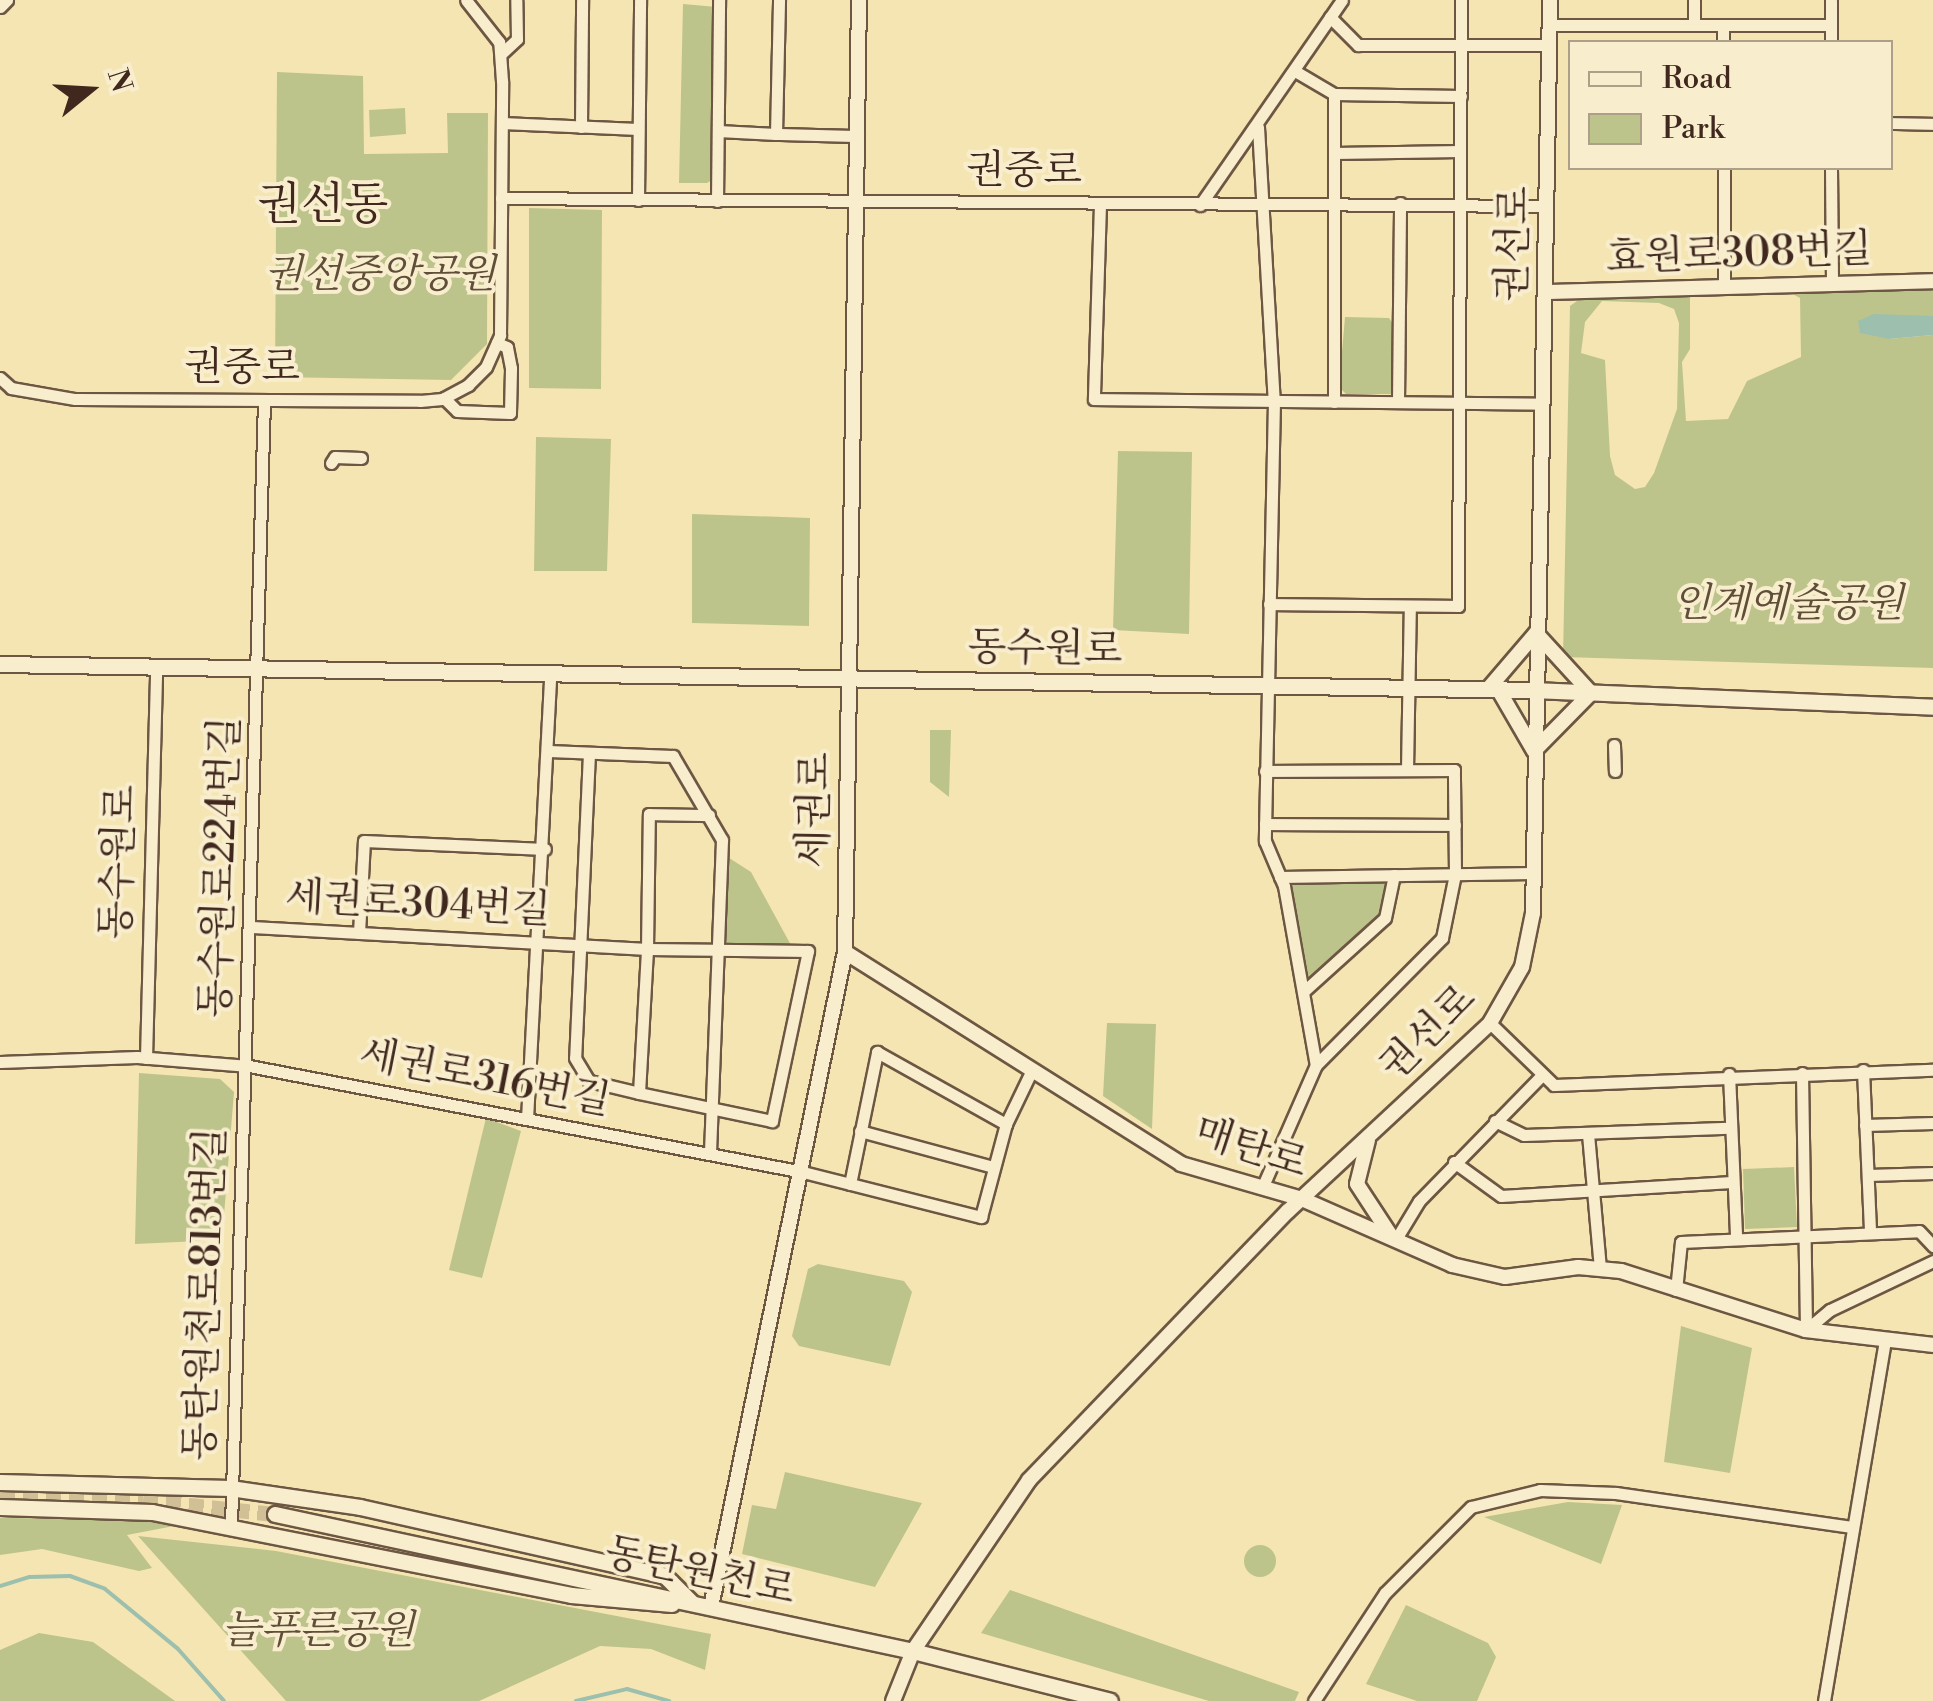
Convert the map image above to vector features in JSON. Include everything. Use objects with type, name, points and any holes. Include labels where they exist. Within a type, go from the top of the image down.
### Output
[{"type":"main road","name":"동수원로","points":[[0,664],[1493,689],[1933,707]]},
{"type":"main road","points":[[0,1482],[230,1488],[360,1507],[665,1576],[692,1603]]},
{"type":"main road","points":[[0,1507],[152,1512],[572,1595],[640,1606],[692,1603]]},
{"type":"main road","name":"동탄원천로","points":[[275,1514],[912,1651],[1110,1701]]},
{"type":"street","points":[[0,7],[8,0]]},
{"type":"street","points":[[444,398],[477,378],[498,343],[501,54],[478,10],[466,0]]},
{"type":"street","points":[[478,10],[488,0]]},
{"type":"street","points":[[501,54],[517,39],[516,0]]},
{"type":"street","points":[[581,127],[582,0]]},
{"type":"street","points":[[638,200],[640,0]]},
{"type":"street","points":[[718,201],[720,0]]},
{"type":"street","points":[[776,134],[779,0]]},
{"type":"street","name":"세권로","points":[[711,1607],[845,952],[858,0]]},
{"type":"street","points":[[1200,205],[1258,127],[1342,0]]},
{"type":"street","points":[[1269,604],[1458,606],[1461,0]]},
{"type":"street","name":"권선로","points":[[893,1701],[912,1651],[1028,1480],[1302,1199],[1490,1023],[1515,985],[1527,950],[1533,872],[1550,0]]},
{"type":"street","points":[[1694,0],[1694,25]]},
{"type":"street","points":[[1831,40],[1832,0]]},
{"type":"street","points":[[1330,17],[1358,44],[1550,46]]},
{"type":"street","points":[[1550,26],[1831,24]]},
{"type":"street","points":[[1723,26],[1723,40]]},
{"type":"street","points":[[1295,72],[1334,94],[1460,96]]},
{"type":"street","points":[[1334,94],[1338,202],[1334,402]]},
{"type":"street","points":[[502,123],[638,130]]},
{"type":"street","points":[[1893,123],[1933,124]]},
{"type":"street","points":[[1258,127],[1274,402],[1264,686],[1265,824],[1280,877],[1316,1065]]},
{"type":"street","points":[[718,131],[858,136]]},
{"type":"street","points":[[1334,153],[1460,151]]},
{"type":"street","points":[[1724,170],[1724,286]]},
{"type":"street","points":[[1830,170],[1832,284]]},
{"type":"street","name":"권중로","points":[[501,198],[1200,205],[1264,200],[1547,206]]},
{"type":"street","points":[[1398,401],[1400,203]]},
{"type":"street","points":[[1100,204],[1094,399],[1543,404]]},
{"type":"street","name":"효원로308번길","points":[[1547,292],[1933,280]]},
{"type":"street","name":"권중로","points":[[0,378],[11,388],[67,398],[444,398],[457,412],[510,413],[511,368],[507,347],[498,343]]},
{"type":"street","name":"동수원로224번길","points":[[249,1066],[264,400]]},
{"type":"street","points":[[331,464],[335,458],[360,458]]},
{"type":"street","points":[[1407,770],[1410,606]]},
{"type":"street","points":[[1536,633],[1591,693],[1534,751],[1493,689],[1536,633]]},
{"type":"street","name":"동수원로","points":[[146,1058],[156,668]]},
{"type":"street","points":[[528,1119],[545,849],[550,674]]},
{"type":"street","points":[[1614,745],[1615,771]]},
{"type":"street","points":[[548,751],[673,756],[722,840],[710,1154]]},
{"type":"street","name":"세권로304번길","points":[[252,927],[539,944],[581,946],[647,949],[808,951],[772,1121],[588,1081],[574,1058],[581,946],[589,753]]},
{"type":"street","points":[[1262,1188],[1316,1065],[1430,956],[1452,916],[1456,874],[1454,770],[1265,771]]},
{"type":"street","points":[[639,1093],[649,814],[709,815]]},
{"type":"street","points":[[1265,824],[1455,825]]},
{"type":"street","points":[[360,934],[364,841],[545,849]]},
{"type":"street","points":[[1280,877],[1533,872]]},
{"type":"street","points":[[1303,992],[1385,918],[1394,875]]},
{"type":"street","name":"매탄로","points":[[845,952],[1181,1164],[1302,1199],[1452,1265],[1505,1277],[1600,1268],[1806,1330],[1933,1345]]},
{"type":"street","points":[[1490,1023],[1554,1085],[1729,1074],[1933,1070]]},
{"type":"street","points":[[850,1184],[877,1052],[884,1050],[1006,1124]]},
{"type":"street","name":"세권로316번길","points":[[0,1062],[146,1058],[249,1066],[803,1172],[981,1217],[993,1166]]},
{"type":"street","name":"동탄원천로813번길","points":[[231,1526],[249,1066]]},
{"type":"street","points":[[860,1131],[993,1166],[1006,1124],[1032,1070]]},
{"type":"street","points":[[1864,1070],[1870,1232]]},
{"type":"street","points":[[1802,1073],[1808,1234],[1806,1330]]},
{"type":"street","points":[[1729,1074],[1736,1238]]},
{"type":"street","points":[[1370,1135],[1357,1184],[1394,1238],[1454,1162],[1542,1075]]},
{"type":"street","points":[[1495,1121],[1524,1135],[1729,1128]]},
{"type":"street","points":[[1865,1125],[1933,1124]]},
{"type":"street","points":[[1588,1134],[1600,1268]]},
{"type":"street","points":[[1454,1162],[1501,1196],[1732,1182]]},
{"type":"street","points":[[1868,1175],[1933,1174]]},
{"type":"street","points":[[1676,1290],[1681,1242],[1926,1232],[1933,1246]]},
{"type":"street","points":[[1806,1330],[1830,1310],[1933,1261]]},
{"type":"street","points":[[1824,1701],[1885,1339]]},
{"type":"street","points":[[1314,1701],[1385,1594],[1471,1507],[1540,1490],[1616,1493],[1852,1526]]},
{"type":"green space","points":[[683,4],[717,7],[715,178],[707,183],[679,183]]},
{"type":"green space","name":"권선중앙공원","points":[[277,72],[363,76],[364,154],[448,153],[447,113],[488,113],[487,344],[451,380],[275,377]]},
{"type":"green space","points":[[405,108],[406,134],[370,137],[369,110]]},
{"type":"green space","points":[[529,208],[602,210],[601,389],[529,388]]},
{"type":"green space","name":"인계예술공원","points":[[1933,287],[1933,316],[1886,318],[1889,339],[1933,335],[1933,668],[1563,657],[1570,306],[1584,296]],"holes":[[[1791,293],[1800,298],[1801,357],[1747,381],[1728,419],[1686,421],[1682,362],[1690,349],[1690,295]],[[1602,301],[1659,303],[1674,309],[1679,323],[1677,409],[1654,473],[1645,487],[1635,489],[1615,475],[1610,456],[1605,360],[1581,353],[1585,322]]]},
{"type":"green space","points":[[1345,317],[1389,318],[1393,324],[1391,394],[1346,394],[1339,387]]},
{"type":"green space","points":[[536,437],[611,439],[607,571],[534,571]]},
{"type":"green space","points":[[1118,451],[1192,452],[1189,634],[1113,630]]},
{"type":"green space","points":[[692,514],[810,518],[809,626],[692,623]]},
{"type":"green space","points":[[930,730],[951,730],[949,797],[930,782]]},
{"type":"green space","points":[[723,854],[751,872],[792,947],[718,946]]},
{"type":"green space","points":[[1381,882],[1390,887],[1383,913],[1309,979],[1291,883]]},
{"type":"green space","points":[[1107,1023],[1156,1024],[1152,1129],[1103,1096]]},
{"type":"green space","points":[[139,1073],[220,1079],[234,1092],[222,1240],[135,1244]]},
{"type":"green space","points":[[486,1118],[521,1131],[482,1278],[449,1270]]},
{"type":"green space","points":[[1794,1167],[1797,1227],[1745,1229],[1743,1169]]},
{"type":"green space","points":[[818,1264],[904,1281],[912,1292],[890,1366],[799,1346],[792,1336],[808,1269]]},
{"type":"green space","points":[[1681,1326],[1752,1348],[1730,1473],[1664,1462]]},
{"type":"green space","points":[[785,1472],[922,1503],[875,1587],[742,1554],[752,1505],[776,1509]]},
{"type":"green space","points":[[1568,1502],[1622,1505],[1601,1564],[1484,1517]]},
{"type":"green space","points":[[0,1518],[137,1519],[174,1526],[127,1535],[152,1568],[139,1571],[42,1549],[0,1555]]},
{"type":"green space","name":"늘푸른공원","points":[[138,1536],[276,1551],[711,1634],[705,1670],[651,1649],[600,1646],[479,1701],[286,1701]]},
{"type":"green space","points":[[1260,1545],[1272,1549],[1276,1561],[1272,1573],[1260,1577],[1248,1573],[1244,1561],[1248,1549]]},
{"type":"green space","points":[[1010,1590],[1299,1692],[1295,1701],[1209,1701],[981,1633]]},
{"type":"green space","points":[[1406,1605],[1488,1643],[1496,1657],[1477,1701],[1417,1701],[1366,1684]]},
{"type":"green space","points":[[39,1633],[93,1642],[175,1701],[0,1701],[0,1650]]},
{"type":"shaded area","points":[[1874,314],[1933,316],[1933,335],[1889,339],[1860,333],[1858,321]]},
{"type":"waterway","points":[[0,1586],[30,1577],[70,1576],[105,1589],[178,1649],[224,1701]]},
{"type":"waterway","points":[[576,1701],[627,1689],[669,1701]]},
{"type":"tunnel","points":[[0,1497],[143,1500],[275,1514]]},
{"type":"district","name":"권선동","points":[[323,206]]}]
